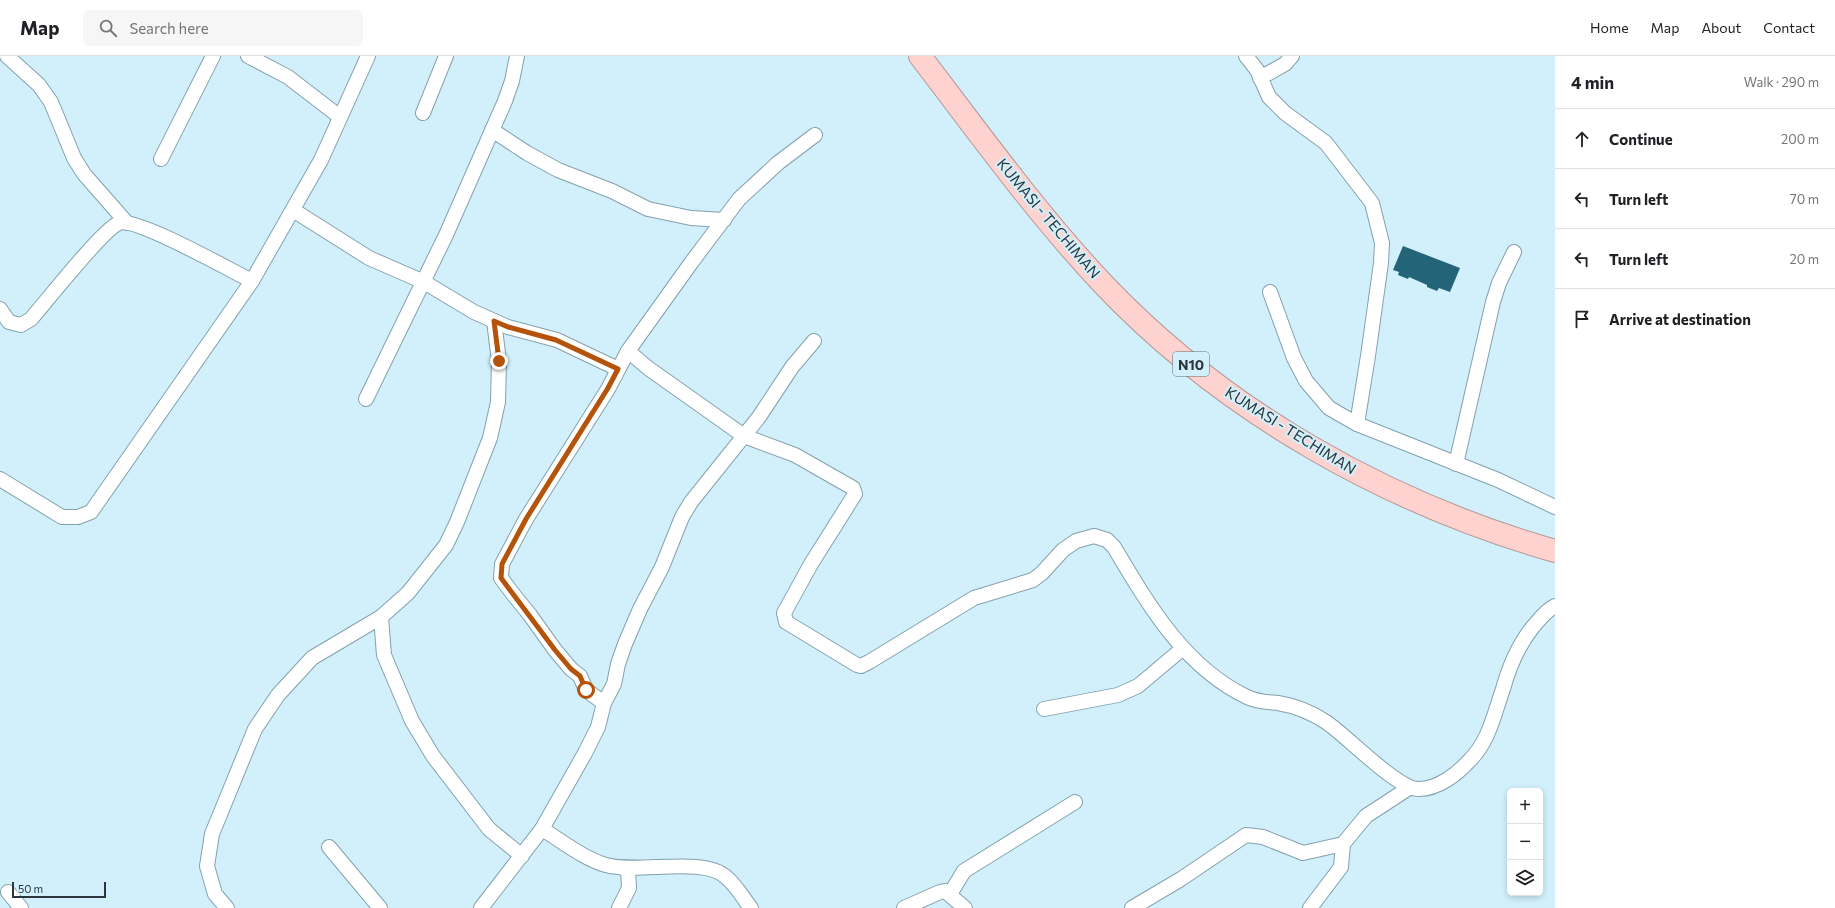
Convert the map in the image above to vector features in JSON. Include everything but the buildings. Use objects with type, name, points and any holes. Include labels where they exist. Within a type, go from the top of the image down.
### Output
[{"type":"highway","name":"KUMASI - TECHIMAN","points":[[920,56],[1066,241],[1125,305],[1197,369],[1229,393],[1282,428],[1368,477],[1445,513],[1496,533],[1555,551]]},
{"type":"street","points":[[7,56],[39,85],[51,102],[74,158],[127,223]]},
{"type":"street","points":[[161,159],[213,56]]},
{"type":"street","points":[[248,56],[288,77],[340,118]]},
{"type":"street","points":[[0,478],[62,517],[78,517],[91,512],[252,281],[320,160],[368,56]]},
{"type":"street","points":[[423,113],[446,56]]},
{"type":"street","points":[[366,399],[424,282],[505,102],[512,81],[517,56]]},
{"type":"street","points":[[1246,56],[1257,70],[1265,90],[1276,104],[1297,122],[1319,137],[1334,151],[1372,203],[1382,243],[1381,263],[1357,424]]},
{"type":"street","points":[[1260,78],[1285,64],[1292,56]]},
{"type":"street","points":[[492,130],[527,153],[558,170],[589,184],[612,191],[648,209],[691,218],[724,220]]},
{"type":"street","points":[[604,703],[586,690],[580,676],[571,669],[555,650],[501,578],[502,564],[509,549],[608,388],[628,351],[739,199],[778,163],[815,135]]},
{"type":"street","points":[[293,210],[369,258],[424,282],[474,312],[508,327],[556,340],[618,369]]},
{"type":"street","points":[[0,309],[9,322],[21,325],[31,319],[112,226],[121,222],[142,226],[252,281]]},
{"type":"street","points":[[1456,464],[1493,302],[1499,283],[1514,252]]},
{"type":"street","points":[[1270,292],[1294,358],[1306,381],[1329,408],[1357,424],[1396,438],[1498,480],[1555,507]]},
{"type":"street","points":[[228,908],[215,894],[207,866],[212,834],[255,729],[278,695],[312,658],[381,617],[408,593],[446,545],[457,522],[490,438],[498,402],[499,361],[494,321]]},
{"type":"street","points":[[481,908],[542,829],[598,728],[604,703],[614,684],[618,664],[625,644],[640,609],[662,567],[682,517],[691,502],[770,402],[792,367],[814,341]]},
{"type":"street","points":[[628,351],[648,368],[744,436],[795,455],[853,488],[855,491],[852,500],[811,564],[784,613],[786,622],[857,666],[861,666],[869,662],[974,598],[1033,580],[1042,573],[1063,550],[1076,541],[1094,536],[1107,540],[1114,547],[1146,601],[1182,649],[1212,675],[1249,698],[1290,705],[1308,711],[1327,723],[1371,760],[1409,788],[1419,789],[1429,788],[1441,783],[1461,769],[1479,750],[1491,725],[1507,675],[1520,646],[1544,613],[1555,606]]},
{"type":"street","points":[[381,617],[384,655],[412,721],[433,756],[490,829],[522,856]]},
{"type":"street","points":[[1044,709],[1118,695],[1138,686],[1182,649]]},
{"type":"street","points":[[1310,908],[1341,866],[1343,844],[1366,816],[1409,788]]},
{"type":"street","points":[[950,894],[964,871],[1075,802]]},
{"type":"street","points":[[542,829],[593,860],[606,865],[628,869],[676,866],[708,869],[718,872],[726,877],[751,908]]},
{"type":"street","points":[[1132,908],[1181,879],[1246,835],[1263,837],[1303,853],[1343,844]]},
{"type":"street","points":[[329,847],[380,908]]},
{"type":"street","points":[[619,908],[630,888],[628,869]]},
{"type":"street","points":[[904,908],[945,891],[964,908]]},
{"type":"street","points":[[8,892],[20,908]]},
{"type":"route","points":[[499,361],[494,321],[508,327],[556,340],[618,369],[608,388],[526,519],[502,564],[501,578],[555,650],[571,669],[580,676],[586,690]]}]
